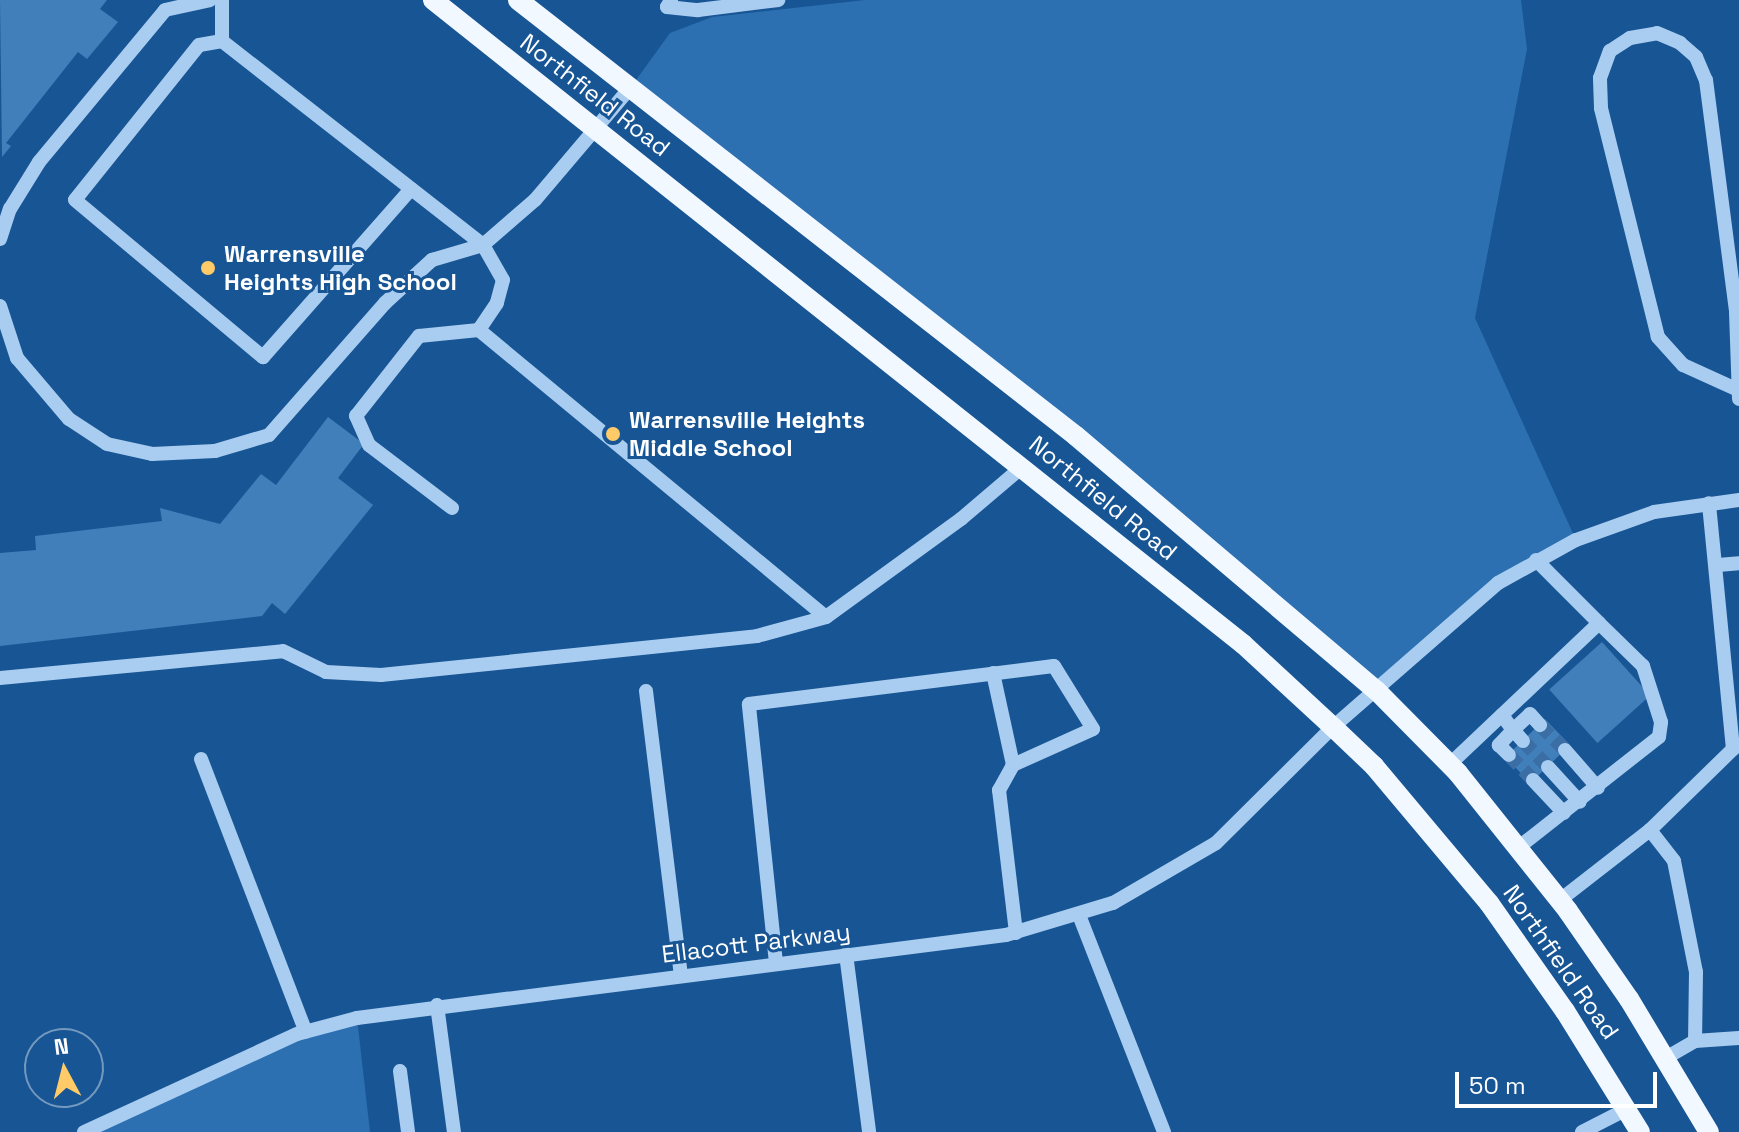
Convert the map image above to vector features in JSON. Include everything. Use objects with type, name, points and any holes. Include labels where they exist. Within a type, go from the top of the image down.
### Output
[{"type":"main road","name":"Northfield Road","points":[[433,0],[1243,644],[1333,727],[1374,766],[1489,903],[1640,1132]]},
{"type":"main road","name":"Northfield Road","points":[[518,0],[1076,436],[1376,690],[1450,764],[1560,900],[1666,1058],[1709,1132]]},
{"type":"street","points":[[0,239],[10,209],[39,162],[165,10],[210,0]]},
{"type":"street","points":[[222,0],[222,41]]},
{"type":"street","points":[[671,0],[667,7],[698,10],[778,0]]},
{"type":"street","points":[[1738,390],[1683,365],[1658,337],[1601,108],[1600,78],[1610,51],[1630,38],[1657,33],[1680,43],[1696,57],[1706,80],[1736,312],[1739,399]]},
{"type":"street","points":[[411,189],[263,357],[75,200],[199,45],[222,41],[483,245],[503,280],[497,303],[479,330]]},
{"type":"street","points":[[0,306],[17,358],[69,419],[107,444],[152,454],[215,451],[269,435],[385,303],[432,260],[483,245],[535,200],[598,131],[631,87]]},
{"type":"street","points":[[452,508],[369,445],[356,416],[419,336],[479,330],[826,617]]},
{"type":"street","points":[[0,678],[283,651],[326,672],[381,675],[757,636],[826,617],[961,519],[1022,467]]},
{"type":"street","name":"Ellacott Parkway","points":[[84,1132],[306,1032],[437,1005],[1016,933],[1079,915],[1150,885],[1216,843],[1333,727],[1498,583],[1536,560],[1654,512],[1739,500]]},
{"type":"street","points":[[1560,900],[1650,830],[1736,749],[1709,503]]},
{"type":"street","points":[[1519,847],[1642,755],[1659,737],[1661,722],[1643,666],[1536,560]]},
{"type":"street","points":[[1718,565],[1739,563]]},
{"type":"street","points":[[1450,764],[1599,623]]},
{"type":"street","points":[[776,963],[749,704],[1054,666],[1093,729],[1013,765],[999,790],[1016,933]]},
{"type":"street","points":[[993,673],[1013,765]]},
{"type":"street","points":[[646,691],[681,975]]},
{"type":"street","points":[[1509,755],[1499,745],[1518,735],[1530,714],[1540,725]]},
{"type":"street","points":[[1502,715],[1518,735]]},
{"type":"street","points":[[1565,750],[1598,788]]},
{"type":"street","points":[[201,759],[306,1032]]},
{"type":"street","points":[[1548,767],[1580,802]]},
{"type":"street","points":[[1533,780],[1564,813]]},
{"type":"street","points":[[1650,830],[1674,861],[1696,972],[1695,1041]]},
{"type":"street","points":[[1079,915],[1164,1132]]},
{"type":"street","points":[[846,954],[869,1132]]},
{"type":"street","points":[[437,1005],[454,1132]]},
{"type":"street","points":[[1666,1058],[1695,1041],[1739,1038]]},
{"type":"street","points":[[400,1071],[408,1132]]},
{"type":"street","points":[[1582,1132],[1627,1109]]},
{"type":"shaded area","points":[[865,0],[1521,0],[1527,49],[1475,318],[1576,540],[1536,560],[1376,690],[631,87],[670,33],[712,17]]},
{"type":"shaded area","points":[[357,1018],[370,1132],[84,1132],[297,1034]]},
{"type":"building","points":[[0,0],[107,0],[100,9],[118,22],[87,59],[78,52],[6,143],[11,146],[2,157]]},
{"type":"building","points":[[328,417],[364,444],[338,478],[373,505],[285,614],[272,603],[262,616],[0,646],[0,553],[36,550],[35,536],[162,521],[160,508],[220,524],[261,474],[276,485]]},
{"type":"building","points":[[1602,642],[1650,696],[1597,743],[1549,690]]},
{"type":"building","points":[[1545,719],[1570,745],[1530,783],[1505,757]]},
{"type":"tunnel","points":[[1540,725],[1565,750]]},
{"type":"tunnel","points":[[1523,741],[1548,767]]},
{"type":"tunnel","points":[[1509,755],[1533,780]]},
{"type":"place","name":"Warrensville Heights High School","points":[[208,268]]},
{"type":"place","name":"Warrensville Heights Middle School","points":[[613,434]]}]
